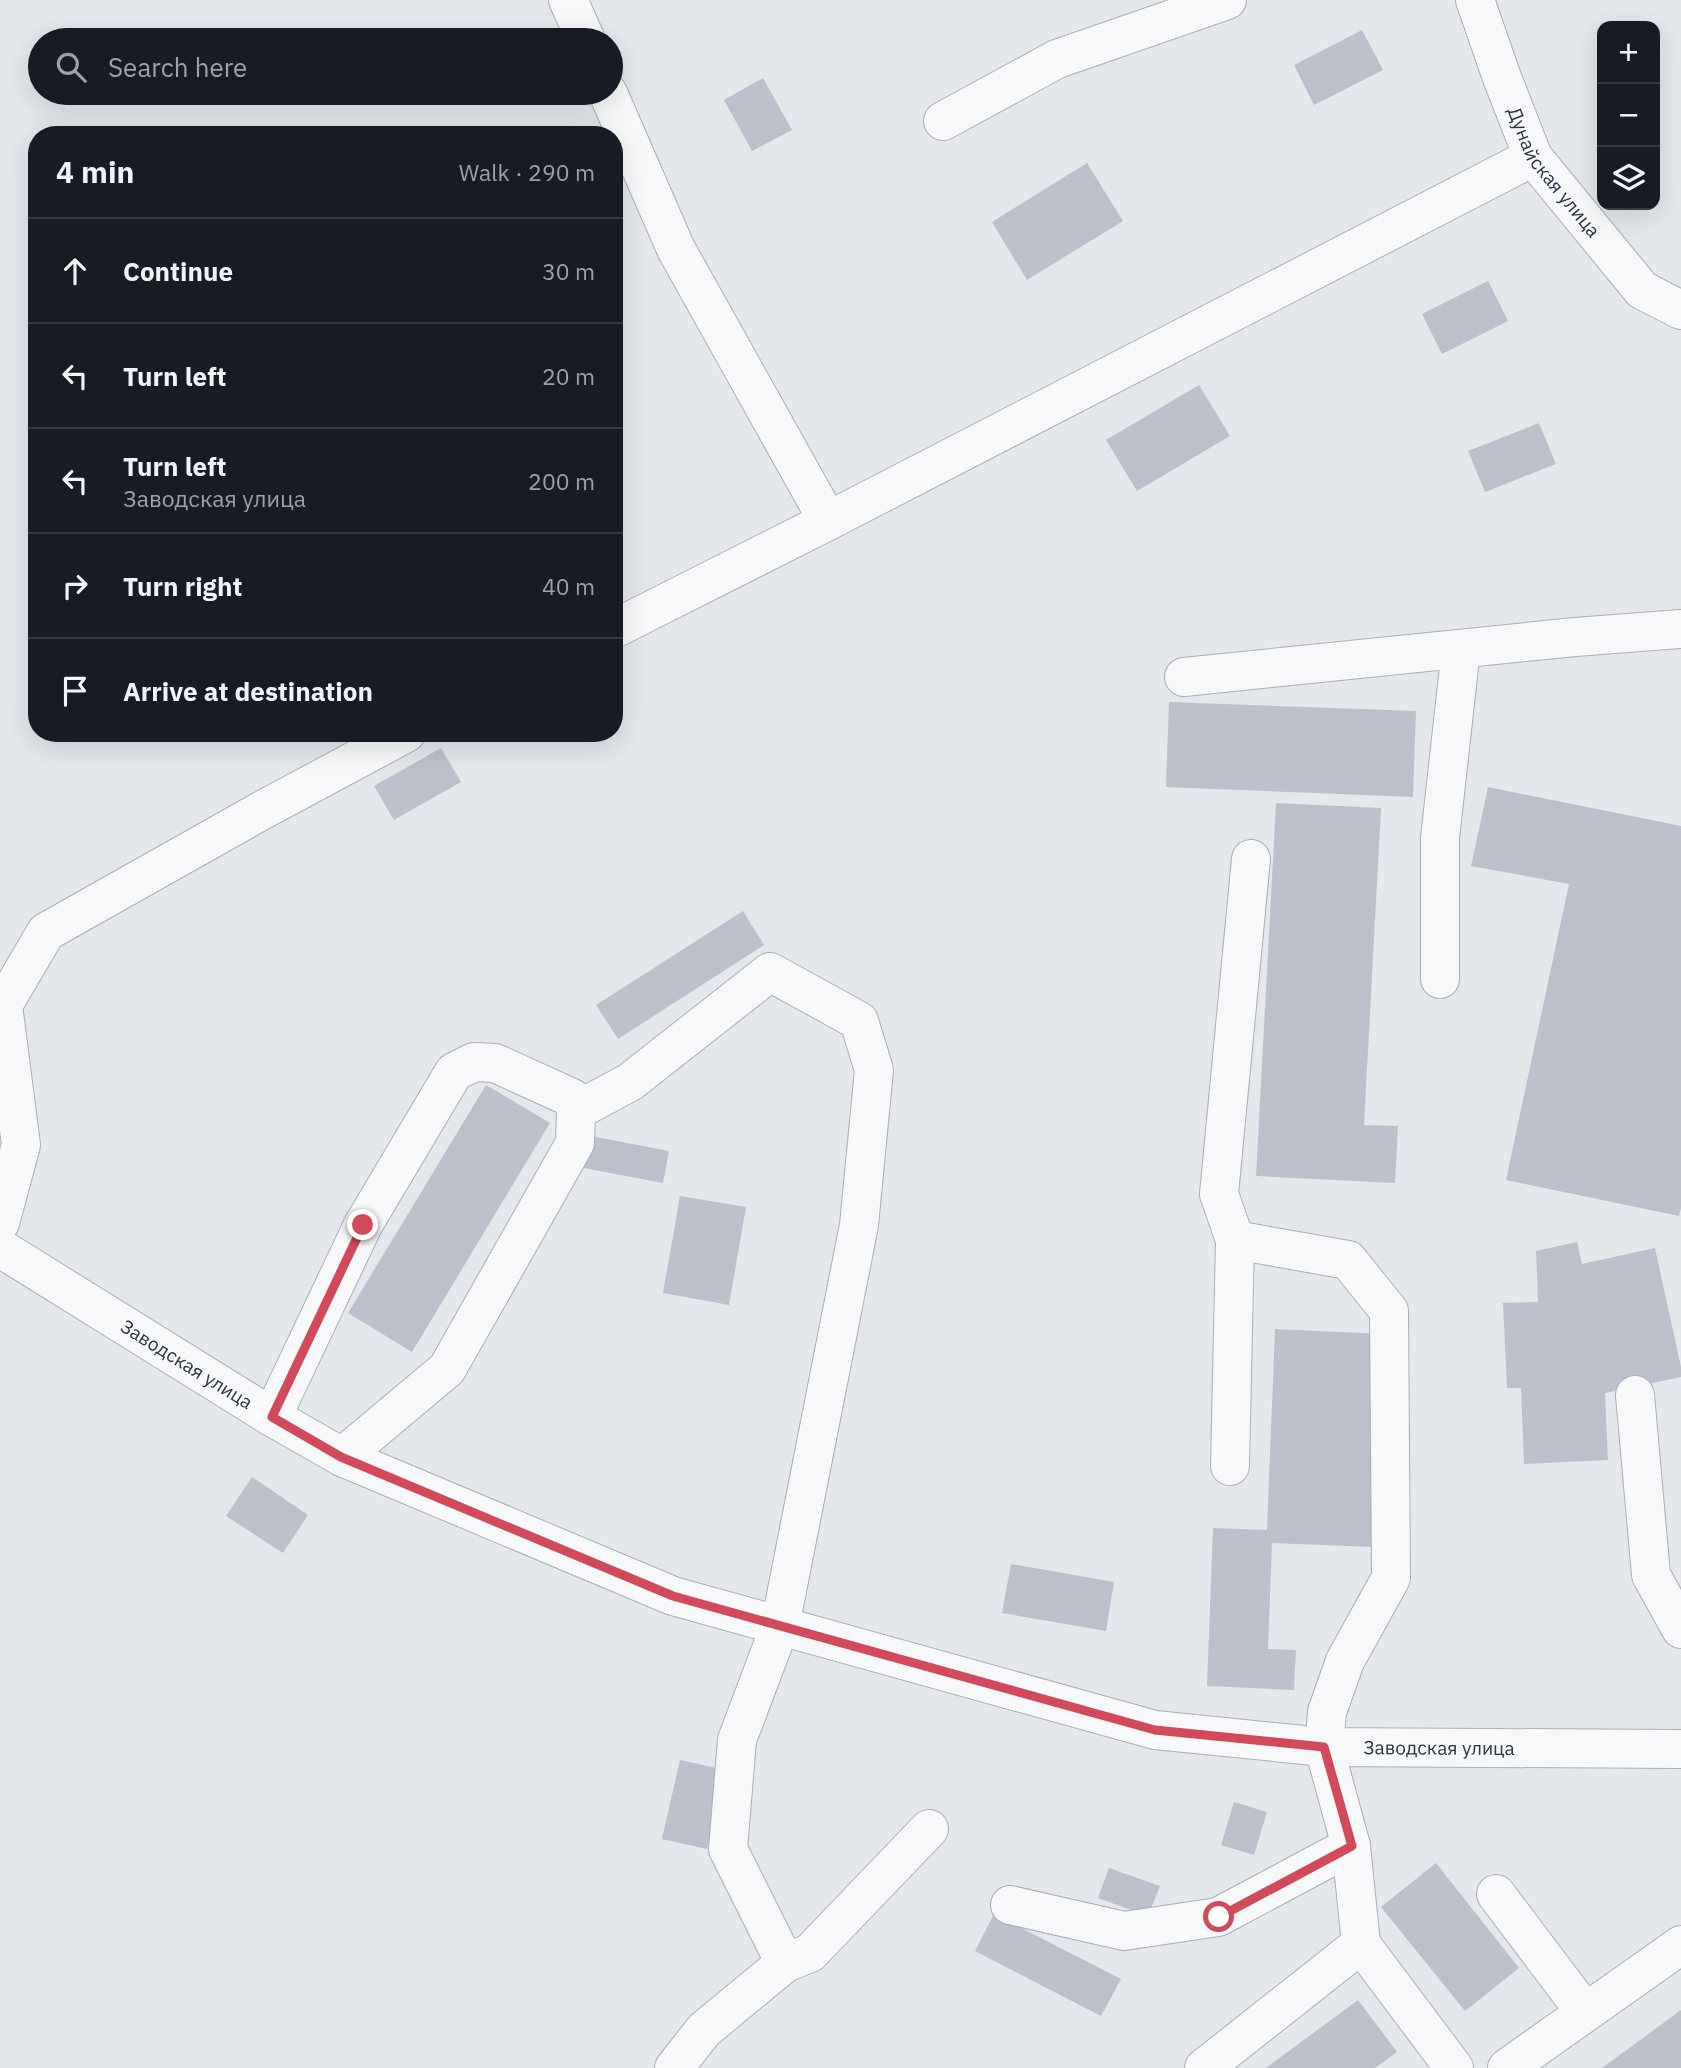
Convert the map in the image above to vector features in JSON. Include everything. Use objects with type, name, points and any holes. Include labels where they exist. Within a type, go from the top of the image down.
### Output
[{"type":"street","points":[[568,0],[581,28]]},
{"type":"street","points":[[943,121],[1057,59],[1227,0]]},
{"type":"street","name":"Дунайская улица","points":[[1475,0],[1500,75],[1533,157],[1643,290],[1681,310]]},
{"type":"street","points":[[613,105],[622,126]]},
{"type":"street","points":[[623,127],[676,248],[828,521]]},
{"type":"street","points":[[623,624],[1533,157]]},
{"type":"street","points":[[1184,677],[1575,637],[1681,629]]},
{"type":"street","points":[[1440,979],[1440,838],[1461,649]]},
{"type":"street","points":[[0,1223],[21,1145],[3,1005],[46,932],[389,742]]},
{"type":"street","points":[[1230,1466],[1236,1240],[1219,1194],[1251,859]]},
{"type":"street","points":[[576,1111],[630,1082],[770,972],[859,1021],[874,1070],[859,1226],[780,1626],[737,1740],[728,1849],[785,1964]]},
{"type":"street","points":[[272,1417],[363,1225],[454,1072],[474,1062],[495,1062],[572,1098],[576,1111],[575,1143],[447,1369],[341,1457]]},
{"type":"street","points":[[1236,1240],[1348,1260],[1389,1311],[1391,1578],[1345,1661],[1327,1712],[1324,1747],[1352,1846],[1361,1944],[1454,2068]]},
{"type":"street","name":"Заводская улица","points":[[0,1248],[341,1457],[673,1596],[1155,1730],[1324,1747],[1681,1749]]},
{"type":"street","points":[[1635,1395],[1651,1575],[1681,1629]]},
{"type":"street","points":[[674,2068],[704,2030],[785,1964],[810,1953],[929,1829]]},
{"type":"street","points":[[1010,1905],[1125,1931],[1219,1917],[1352,1846]]},
{"type":"street","points":[[1496,1894],[1585,2012]]},
{"type":"street","points":[[1204,2068],[1361,1944]]},
{"type":"street","points":[[1507,2068],[1681,1945]]},
{"type":"building","points":[[1362,30],[1383,70],[1314,105],[1294,65]]},
{"type":"building","points":[[763,78],[792,130],[752,151],[724,100]]},
{"type":"building","points":[[1087,163],[1123,221],[1027,280],[992,222]]},
{"type":"building","points":[[1488,281],[1508,321],[1442,354],[1422,314]]},
{"type":"building","points":[[1199,385],[1230,436],[1137,491],[1106,440]]},
{"type":"building","points":[[1539,423],[1556,464],[1485,492],[1468,451]]},
{"type":"building","points":[[1169,702],[1416,711],[1413,797],[1166,787]]},
{"type":"building","points":[[441,748],[461,782],[394,820],[374,786]]},
{"type":"building","points":[[1488,787],[1681,826],[1679,1216],[1506,1180],[1569,884],[1471,866]]},
{"type":"building","points":[[1276,803],[1381,808],[1364,1125],[1398,1126],[1395,1183],[1256,1176]]},
{"type":"building","points":[[743,911],[764,945],[618,1039],[596,1005]]},
{"type":"building","points":[[486,1085],[550,1123],[412,1352],[348,1313]]},
{"type":"building","points":[[591,1136],[669,1151],[663,1183],[584,1168]]},
{"type":"building","points":[[680,1196],[746,1207],[729,1305],[663,1293]]},
{"type":"building","points":[[1577,1242],[1582,1264],[1655,1248],[1681,1377],[1605,1393],[1608,1460],[1524,1464],[1521,1388],[1507,1388],[1503,1303],[1538,1302],[1536,1251]]},
{"type":"building","points":[[1275,1329],[1382,1334],[1373,1547],[1272,1543],[1268,1649],[1296,1650],[1294,1690],[1207,1686],[1213,1528],[1267,1530]]},
{"type":"building","points":[[252,1477],[308,1515],[283,1553],[226,1516]]},
{"type":"building","points":[[1011,1564],[1114,1582],[1106,1631],[1002,1613]]},
{"type":"building","points":[[680,1760],[725,1770],[707,1849],[662,1839]]},
{"type":"building","points":[[1234,1802],[1267,1812],[1254,1855],[1221,1845]]},
{"type":"building","points":[[1436,1863],[1519,1968],[1465,2011],[1381,1907]]},
{"type":"building","points":[[1109,1868],[1160,1886],[1148,1916],[1098,1898]]},
{"type":"building","points":[[994,1914],[1121,1979],[1101,2016],[975,1951]]},
{"type":"building","points":[[1358,2000],[1397,2052],[1375,2068],[1266,2068]]},
{"type":"building","points":[[1681,2010],[1681,2068],[1602,2068]]},
{"type":"route","points":[[363,1225],[272,1417],[341,1457],[673,1596],[1155,1730],[1324,1747],[1352,1846],[1219,1917]]}]
